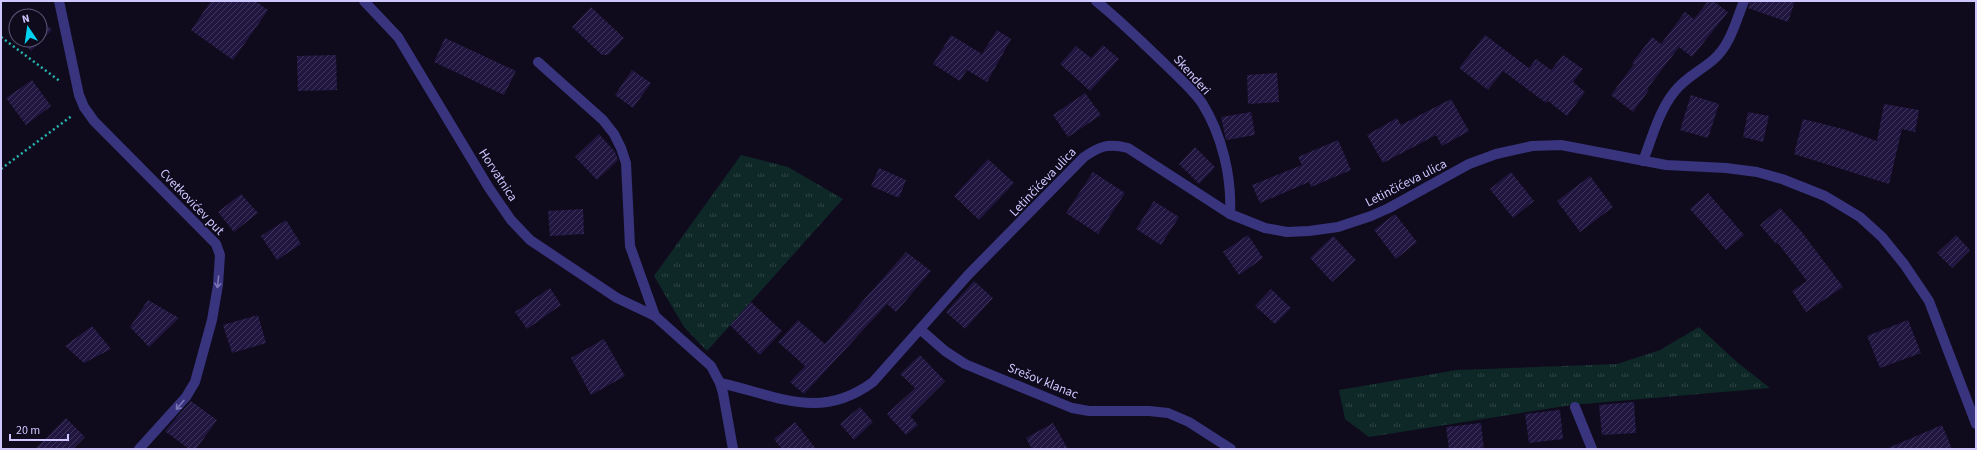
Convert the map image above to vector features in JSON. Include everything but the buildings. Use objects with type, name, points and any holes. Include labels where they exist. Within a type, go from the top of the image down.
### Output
[{"type":"street","name":"Cvetkovićev put","points":[[60,1],[62,19],[79,95],[84,107],[94,121],[216,244],[220,255],[218,285],[212,320],[194,382],[182,403],[139,449]]},
{"type":"street","name":"Horvatnica","points":[[364,1],[398,37],[490,188],[511,220],[530,240],[617,298],[655,316],[711,366],[720,383],[733,449]]},
{"type":"street","name":"Skenderi","points":[[1096,1],[1126,26],[1189,87],[1202,103],[1219,142],[1231,194],[1230,214]]},
{"type":"street","points":[[1644,161],[1665,107],[1674,91],[1686,80],[1714,60],[1722,51],[1732,33],[1744,1]]},
{"type":"street","name":"Horvatnica","points":[[538,62],[602,120],[614,134],[621,148],[626,163],[630,246],[655,316]]},
{"type":"street","name":"Letinčićeva ulica","points":[[720,383],[792,402],[819,404],[852,396],[873,382],[921,330],[968,275],[1084,157],[1096,149],[1112,144],[1128,148],[1230,214],[1265,228],[1287,232],[1338,227],[1389,208],[1469,164],[1496,154],[1532,146],[1561,145],[1666,165],[1726,168],[1757,172],[1782,179],[1825,196],[1860,217],[1882,237],[1904,264],[1929,301],[1976,424]]},
{"type":"street","name":"Srešov klanac","points":[[921,330],[945,351],[965,364],[1072,408],[1089,411],[1149,411],[1168,413],[1189,422],[1231,449]]},
{"type":"street","points":[[1575,407],[1592,449]]},
{"type":"path","points":[[1,37],[79,95]]},
{"type":"path","points":[[1,169],[84,107]]},
{"type":"green space","points":[[741,155],[788,167],[843,199],[707,351],[684,327],[654,276]]},
{"type":"green space","points":[[1699,327],[1738,363],[1770,388],[1571,405],[1369,437],[1345,419],[1339,390],[1457,370],[1617,364],[1660,350]]}]
